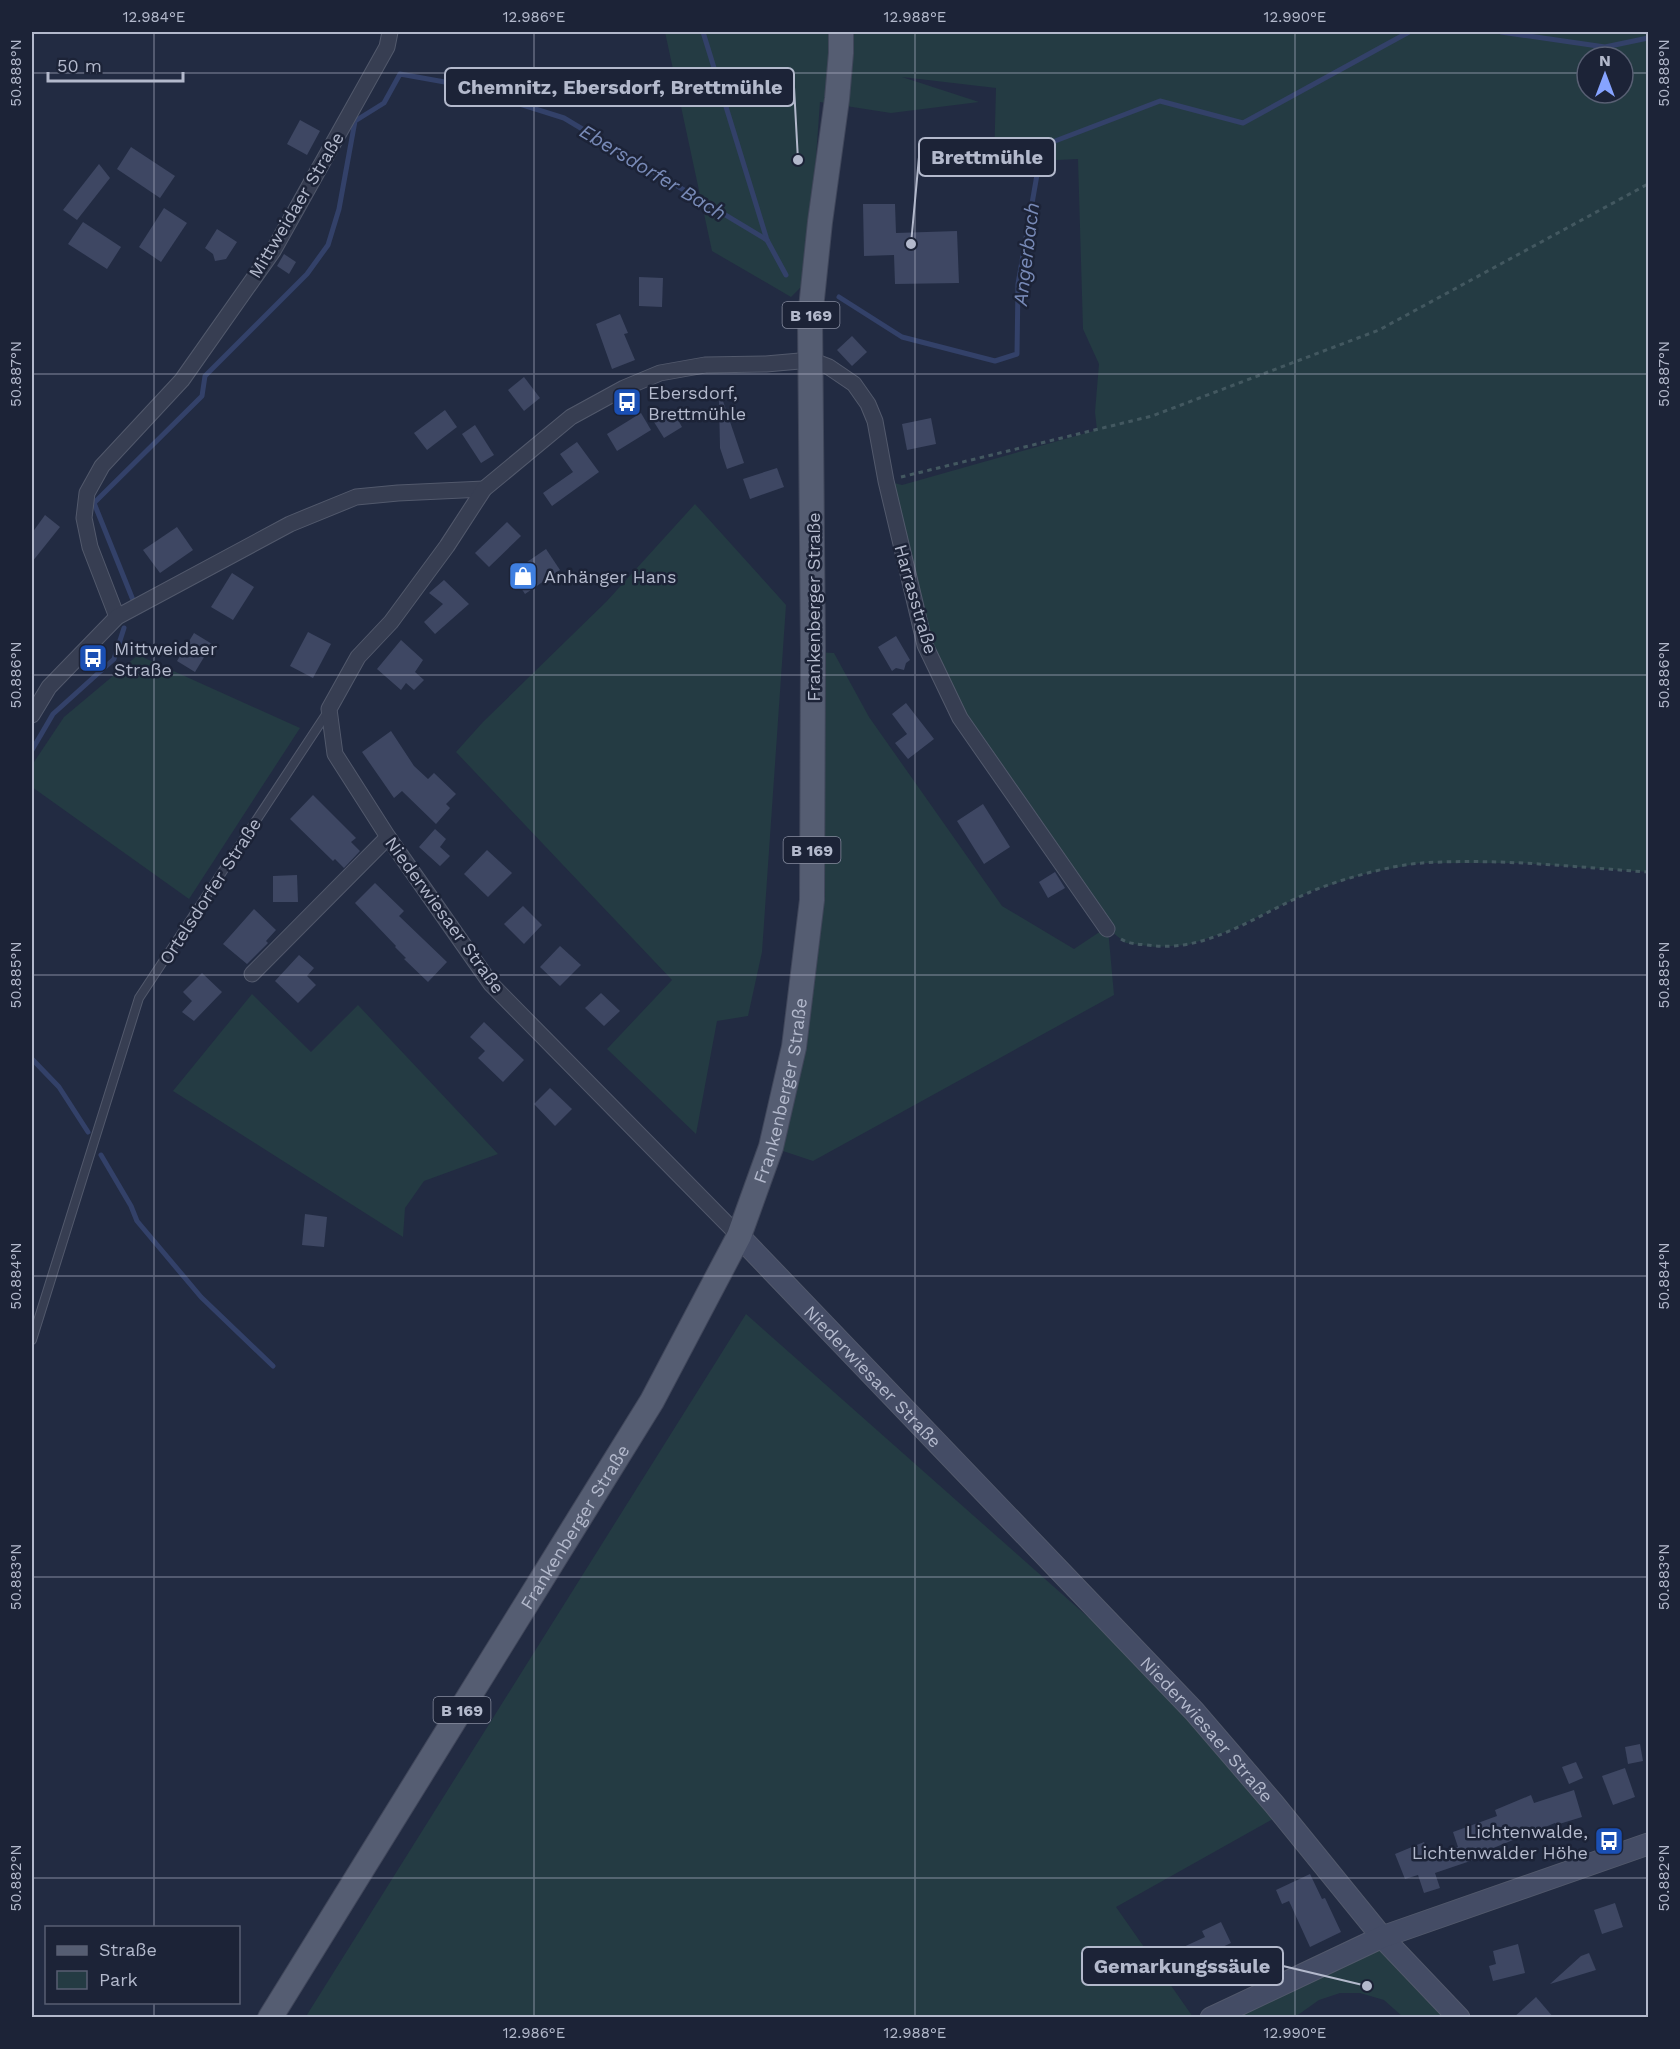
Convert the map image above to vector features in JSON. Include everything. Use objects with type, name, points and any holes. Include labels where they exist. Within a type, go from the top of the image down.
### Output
[{"type":"main road","name":"Frankenberger Straße","points":[[270,2018],[652,1401],[739,1236],[771,1147],[794,1047],[812,900],[813,652],[810,318],[814,270],[837,99],[841,32]]},
{"type":"main road","name":"Niederwiesaer Straße","points":[[739,1236],[1194,1711],[1274,1804],[1382,1937],[1459,2018]]},
{"type":"main road","points":[[1210,2018],[1382,1937],[1648,1844]]},
{"type":"street","name":"Mittweidaer Straße","points":[[117,617],[90,547],[84,518],[87,493],[102,466],[182,380],[273,251],[387,47],[390,32]]},
{"type":"street","points":[[32,715],[49,687],[117,617],[290,524],[356,497],[484,489],[571,417],[624,388],[660,373],[705,365],[766,364],[811,360]]},
{"type":"street","name":"Harrasstraße","points":[[811,360],[829,367],[854,384],[868,404],[875,421],[886,481],[926,645],[960,718],[1107,929]]},
{"type":"street","name":"Ortelsdorfer Straße","points":[[329,709],[358,657],[391,622],[447,546],[484,489]]},
{"type":"street","name":"Niederwiesaer Straße","points":[[329,709],[335,754],[388,837],[491,984],[739,1236]]},
{"type":"street","points":[[252,974],[388,837]]},
{"type":"lane","name":"Ortelsdorfer Straße","points":[[32,1340],[140,999],[329,709]]},
{"type":"path","points":[[886,481],[1152,416],[1379,330],[1648,184]]},
{"type":"path","points":[[1107,929],[1126,943],[1156,947],[1188,945],[1229,931],[1309,892],[1364,874],[1420,863],[1521,863],[1648,872]]},
{"type":"green space","points":[[665,32],[1648,32],[1648,872],[1521,863],[1420,863],[1364,874],[1309,892],[1229,931],[1188,945],[1156,947],[1126,943],[1108,929],[1114,995],[813,1161],[771,1147],[794,1047],[813,652],[834,653],[869,717],[1002,906],[1074,949],[1101,931],[960,718],[925,645],[886,481],[902,485],[1097,430],[1095,412],[1099,364],[1083,329],[1078,159],[994,163],[996,88],[902,77],[979,102],[891,113],[820,102],[807,281],[791,297],[712,251]]},
{"type":"green space","points":[[695,504],[786,605],[762,952],[748,1016],[717,1021],[696,1134],[607,1049],[672,980],[456,752],[483,722],[607,601]]},
{"type":"green space","points":[[138,655],[300,728],[189,899],[32,787],[32,765],[64,717]]},
{"type":"green space","points":[[252,994],[311,1052],[358,1005],[498,1154],[424,1181],[405,1208],[403,1237],[173,1091]]},
{"type":"green space","points":[[746,1314],[1194,1711],[1282,1814],[1116,1907],[1193,2017],[305,2018]]},
{"type":"green space","points":[[1382,1937],[1459,2017],[1403,2017],[1384,2000],[1360,1993],[1340,1993],[1319,2000],[1295,2017],[1211,2018]]},
{"type":"building","points":[[300,120],[320,131],[307,155],[287,144]]},
{"type":"building","points":[[131,147],[175,176],[160,198],[117,169]]},
{"type":"building","points":[[99,164],[110,178],[77,220],[63,210]]},
{"type":"building","points":[[863,204],[895,204],[896,233],[957,231],[959,283],[895,284],[894,255],[864,256]]},
{"type":"building","points":[[164,208],[187,223],[161,262],[139,247]]},
{"type":"building","points":[[83,222],[121,247],[107,269],[68,244]]},
{"type":"building","points":[[217,229],[237,242],[226,259],[215,261],[213,254],[205,248]]},
{"type":"building","points":[[284,254],[296,262],[289,274],[277,266]]},
{"type":"building","points":[[639,277],[663,278],[662,307],[639,306]]},
{"type":"building","points":[[620,314],[628,333],[624,334],[635,360],[612,369],[596,324]]},
{"type":"building","points":[[852,336],[867,352],[852,366],[837,350]]},
{"type":"building","points":[[524,377],[540,398],[524,411],[508,390]]},
{"type":"building","points":[[722,398],[744,463],[727,469],[720,448],[719,399]]},
{"type":"building","points":[[445,410],[457,427],[427,450],[414,433]]},
{"type":"building","points":[[673,411],[682,427],[664,438],[654,422]]},
{"type":"building","points":[[641,413],[651,430],[617,451],[607,434]]},
{"type":"building","points":[[931,418],[936,444],[907,450],[902,424]]},
{"type":"building","points":[[475,425],[494,455],[481,463],[462,434]]},
{"type":"building","points":[[577,442],[599,472],[552,506],[543,493],[573,472],[560,454]]},
{"type":"building","points":[[777,468],[784,487],[750,499],[743,479]]},
{"type":"building","points":[[45,515],[60,527],[32,562],[32,533]]},
{"type":"building","points":[[507,522],[521,536],[489,567],[475,553]]},
{"type":"building","points":[[177,527],[193,550],[160,573],[143,550]]},
{"type":"building","points":[[546,549],[560,570],[525,594],[511,573]]},
{"type":"building","points":[[232,573],[254,587],[233,620],[211,607]]},
{"type":"building","points":[[444,580],[469,604],[435,634],[424,622],[443,604],[429,593]]},
{"type":"building","points":[[308,632],[331,644],[313,678],[290,666]]},
{"type":"building","points":[[194,633],[212,644],[195,672],[177,661]]},
{"type":"building","points":[[896,636],[910,660],[906,663],[904,670],[896,668],[892,671],[878,647]]},
{"type":"building","points":[[401,640],[423,660],[415,672],[424,680],[414,690],[406,683],[401,690],[377,669]]},
{"type":"building","points":[[906,703],[934,739],[908,759],[895,743],[907,734],[892,714]]},
{"type":"building","points":[[391,731],[414,766],[428,779],[434,773],[456,794],[446,804],[450,808],[436,824],[402,791],[394,798],[362,752]]},
{"type":"building","points":[[313,795],[356,838],[351,842],[360,851],[344,868],[335,859],[333,861],[290,819]]},
{"type":"building","points":[[983,804],[1010,847],[984,864],[957,821]]},
{"type":"building","points":[[435,829],[446,839],[440,847],[450,856],[440,866],[419,847]]},
{"type":"building","points":[[487,850],[512,873],[488,897],[464,874]]},
{"type":"building","points":[[1055,872],[1065,888],[1048,898],[1039,882]]},
{"type":"building","points":[[297,875],[298,902],[273,902],[273,876]]},
{"type":"building","points":[[375,883],[404,911],[399,916],[447,962],[428,982],[404,959],[406,958],[396,946],[355,903]]},
{"type":"building","points":[[523,906],[542,925],[524,944],[504,924]]},
{"type":"building","points":[[254,909],[276,930],[266,941],[268,943],[247,964],[223,944]]},
{"type":"building","points":[[560,946],[581,965],[560,986],[540,967]]},
{"type":"building","points":[[299,955],[314,968],[307,976],[316,985],[298,1003],[275,981]]},
{"type":"building","points":[[202,973],[222,992],[194,1021],[182,1012],[192,1001],[183,992]]},
{"type":"building","points":[[601,993],[620,1011],[604,1026],[585,1008]]},
{"type":"building","points":[[484,1022],[524,1060],[503,1082],[478,1058],[485,1051],[470,1037]]},
{"type":"building","points":[[550,1088],[572,1109],[555,1126],[534,1104]]},
{"type":"building","points":[[305,1214],[327,1217],[324,1247],[302,1245]]},
{"type":"building","points":[[1640,1744],[1643,1761],[1628,1764],[1625,1747]]},
{"type":"building","points":[[1576,1762],[1583,1778],[1569,1784],[1562,1767]]},
{"type":"building","points":[[1625,1768],[1635,1797],[1613,1805],[1602,1776]]},
{"type":"building","points":[[1574,1790],[1582,1817],[1556,1825],[1555,1823],[1486,1851],[1488,1855],[1435,1873],[1440,1888],[1424,1893],[1418,1875],[1405,1879],[1395,1854],[1424,1842],[1430,1857],[1458,1847],[1453,1832],[1497,1816],[1495,1810],[1531,1795],[1534,1803]]},
{"type":"building","points":[[1310,1874],[1322,1899],[1325,1898],[1341,1932],[1310,1947],[1289,1901],[1282,1904],[1276,1890]]},
{"type":"building","points":[[1615,1903],[1623,1927],[1602,1934],[1594,1910]]},
{"type":"building","points":[[1221,1922],[1231,1943],[1214,1951],[1222,1970],[1192,1984],[1177,1950],[1205,1937],[1202,1931]]},
{"type":"building","points":[[1518,1944],[1525,1973],[1493,1981],[1489,1966],[1496,1964],[1493,1951]]},
{"type":"building","points":[[1589,1953],[1596,1970],[1550,1984],[1581,1956]]},
{"type":"building","points":[[1536,1997],[1554,2018],[1513,2018]]},
{"type":"waterway","name":"Angerbach","points":[[703,32],[767,240],[786,275]]},
{"type":"waterway","name":"Angerbach","points":[[839,297],[902,337],[995,361],[1017,354],[1018,284],[1042,146],[1160,101],[1243,123],[1409,32]]},
{"type":"waterway","name":"Angerbach","points":[[1501,32],[1605,47],[1648,38]]},
{"type":"waterway","name":"Ebersdorfer Bach","points":[[133,600],[94,503],[202,396],[205,376],[307,274],[328,245],[339,209],[355,121],[384,103],[400,74],[456,84],[564,118],[767,240]]},
{"type":"waterway","name":"Ebersdorfer Bach","points":[[32,750],[53,714],[114,659],[124,628]]},
{"type":"waterway","points":[[32,1059],[59,1087],[88,1132]]},
{"type":"waterway","points":[[101,1155],[131,1206],[137,1221],[201,1297],[273,1366]]},
{"type":"place","name":"Chemnitz, Ebersdorf, Brettmühle","points":[[798,160]]},
{"type":"place","name":"Brettmühle","points":[[911,244]]},
{"type":"place","name":"Ebersdorf, Brettmühle","points":[[627,402]]},
{"type":"place","name":"Anhänger Hans","points":[[523,576]]},
{"type":"place","name":"Mittweidaer Straße","points":[[93,658]]},
{"type":"place","name":"Lichtenwalde, Lichtenwalder Höhe","points":[[1609,1841]]},
{"type":"place","name":"Gemarkungssäule","points":[[1367,1986]]}]
